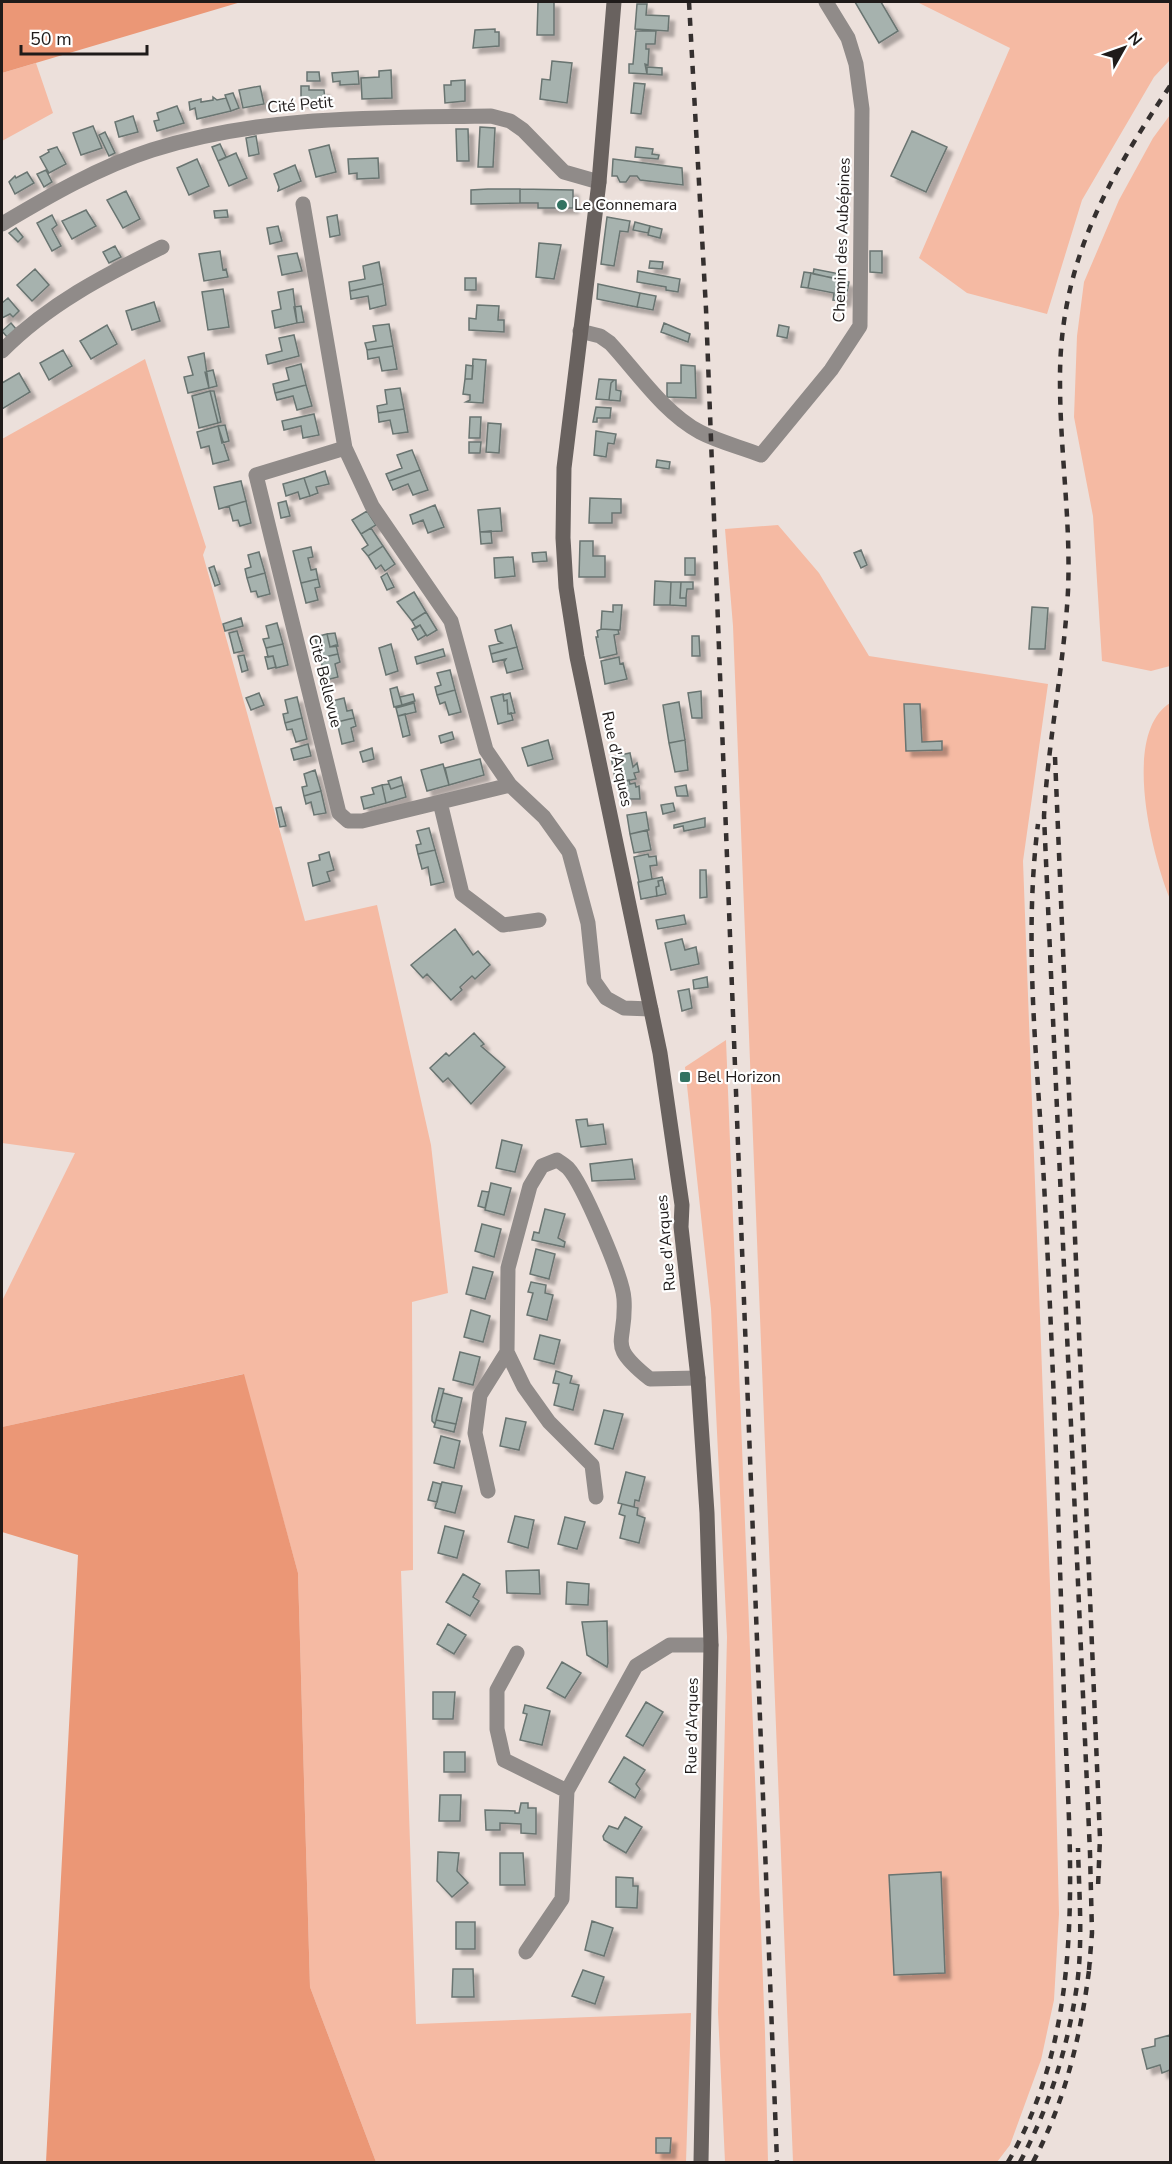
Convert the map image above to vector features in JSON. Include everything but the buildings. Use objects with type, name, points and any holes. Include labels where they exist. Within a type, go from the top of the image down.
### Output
[{"type":"main road","name":"Rue d'Arques","points":[[614,2],[599,182],[564,468],[563,538],[566,586],[577,657],[660,1053],[682,1205],[682,1239],[698,1378],[707,1513],[711,1645],[702,2163]]},
{"type":"street","name":"Chemin des Aubépines","points":[[580,331],[600,336],[610,343],[672,411],[688,425],[711,438],[761,455],[831,369],[860,326],[862,109],[856,64],[848,38],[826,2]]},
{"type":"street","name":"Cité Petit","points":[[2,224],[64,187],[152,150],[292,121],[491,116],[510,121],[523,130],[564,172],[599,182]]},
{"type":"street","points":[[303,204],[345,448],[372,506],[451,621],[486,750],[510,785],[544,817],[569,852],[588,923],[594,981],[606,998],[624,1008],[651,1009]]},
{"type":"street","points":[[2,351],[59,304],[104,276],[162,247]]},
{"type":"street","name":"Cité Bellevue","points":[[345,448],[256,475],[339,813],[348,821],[362,821],[510,785]]},
{"type":"street","points":[[440,802],[462,894],[502,925],[539,920]]},
{"type":"street","points":[[596,1497],[592,1465],[549,1422],[524,1387],[507,1352],[508,1268],[530,1186],[542,1166],[557,1160],[569,1169],[603,1237],[618,1274],[624,1299],[622,1348],[627,1361],[650,1379],[698,1378]]},
{"type":"street","points":[[488,1491],[476,1433],[480,1395],[507,1352]]},
{"type":"street","points":[[526,1952],[562,1899],[567,1791],[636,1666],[670,1645],[711,1645]]},
{"type":"street","points":[[517,1653],[497,1690],[497,1729],[504,1760],[567,1791]]},
{"type":"shaded area","points":[[2,2],[241,2],[2,73]]},
{"type":"shaded area","points":[[917,2],[1170,2],[1170,60],[1154,77],[1082,200],[1047,314],[967,293],[919,258],[1010,48]]},
{"type":"shaded area","points":[[36,63],[53,113],[2,141],[2,73]]},
{"type":"shaded area","points":[[1170,115],[1170,666],[1151,671],[1102,661],[1093,516],[1074,417],[1077,336],[1084,282],[1119,200],[1153,138]]},
{"type":"shaded area","points":[[145,359],[206,547],[203,555],[305,921],[377,905],[431,1145],[448,1293],[412,1302],[413,1570],[401,1571],[416,2024],[691,2013],[686,2162],[376,2162],[310,1987],[298,1573],[243,1374],[2,1427],[2,1301],[75,1153],[2,1143],[2,439]]},
{"type":"shaded area","points":[[778,525],[819,573],[869,656],[1048,684],[1023,861],[1053,1666],[1059,1914],[1054,2000],[1041,2060],[1010,2145],[997,2162],[793,2162],[733,626],[725,529]]},
{"type":"shaded area","points":[[1170,703],[1170,899],[1149,826],[1144,767],[1147,741],[1155,719]]},
{"type":"shaded area","points":[[726,1040],[765,2032],[768,2162],[725,2162],[718,2012],[727,1637],[711,1309],[685,1067]]},
{"type":"shaded area","points":[[244,1374],[298,1573],[310,1987],[376,2162],[46,2162],[78,1555],[2,1532],[2,1427]]},
{"type":"railway","points":[[689,2],[706,309],[777,2162]]},
{"type":"railway","points":[[1089,1970],[1092,1933],[1090,1853],[1044,816],[1063,647],[1069,565],[1060,382],[1062,339],[1068,299],[1091,225],[1126,155],[1170,86]]},
{"type":"railway","points":[[1055,757],[1100,1838],[1098,1887]]},
{"type":"railway","points":[[1008,2162],[1034,2108],[1052,2052],[1063,1994],[1069,1936],[1069,1816],[1058,1505],[1044,1183],[1033,1003],[1032,914],[1038,824]]},
{"type":"railway","points":[[1020,2162],[1040,2120],[1056,2076],[1073,2008],[1080,1951],[1078,1848]]},
{"type":"railway","points":[[1033,2162],[1055,2114],[1071,2065],[1090,1962]]},
{"type":"place","name":"Le Connemara","points":[[562,205]]},
{"type":"place","name":"Bel Horizon","points":[[685,1077]]}]
